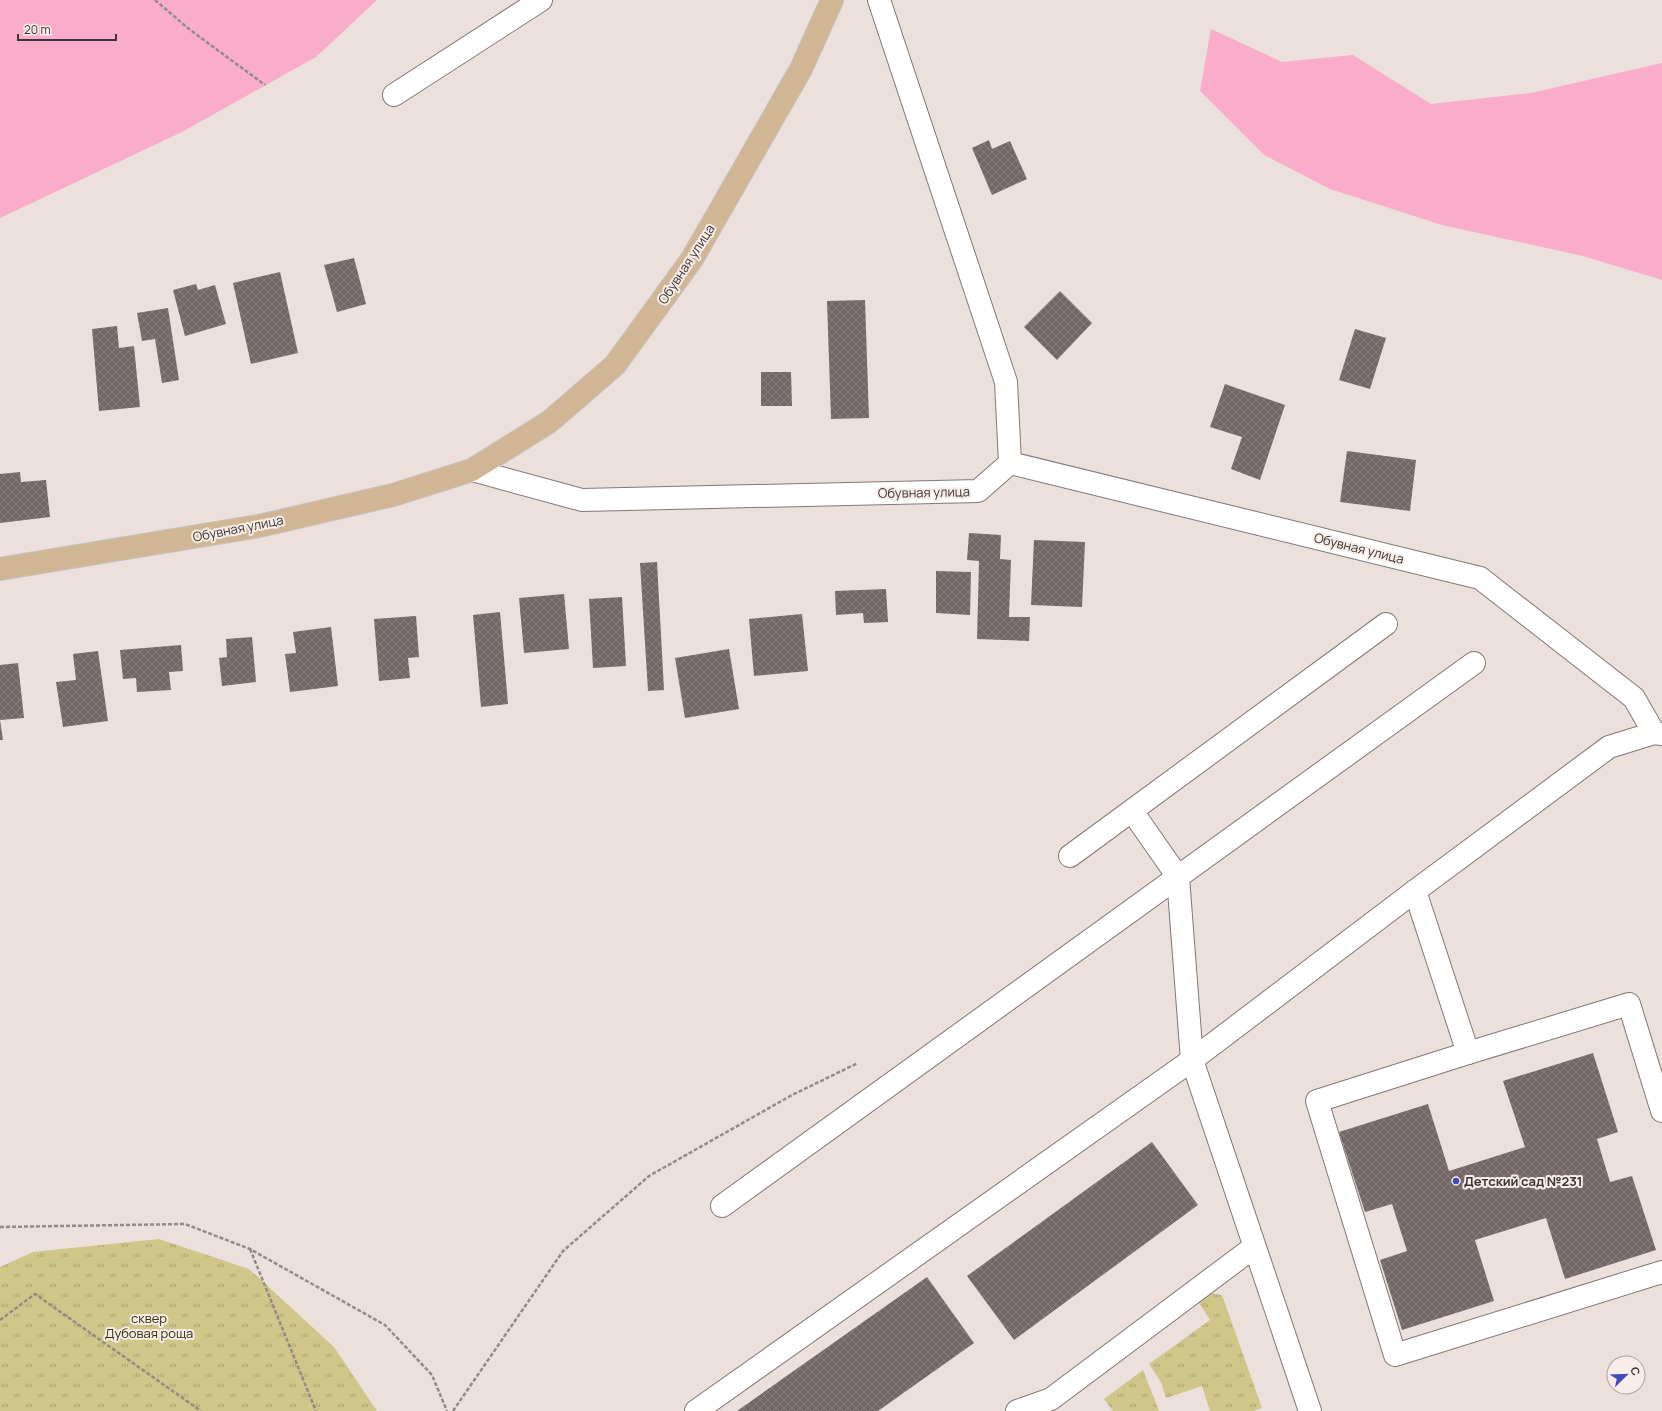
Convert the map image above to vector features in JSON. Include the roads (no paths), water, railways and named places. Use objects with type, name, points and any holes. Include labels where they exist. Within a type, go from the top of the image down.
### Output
[{"type":"main road","name":"Обувная улица","points":[[0,569],[259,526],[393,495],[472,470],[549,422],[615,365],[692,259],[801,69],[832,0]]},
{"type":"street","points":[[394,95],[541,0]]},
{"type":"street","points":[[878,0],[1006,382],[1010,463]]},
{"type":"street","name":"Обувная улица","points":[[472,470],[582,500],[978,491],[1010,463],[1480,578],[1634,698],[1658,733]]},
{"type":"street","points":[[1070,856],[1386,624]]},
{"type":"street","points":[[722,1206],[1474,663]]},
{"type":"street","points":[[696,1411],[1192,1060],[1415,891],[1609,747],[1658,733]]},
{"type":"street","points":[[1132,811],[1178,877],[1192,1060],[1310,1411]]},
{"type":"street","points":[[1415,891],[1468,1053]]},
{"type":"street","points":[[1662,1110],[1629,1004],[1317,1101],[1395,1354],[1662,1272]]},
{"type":"street","points":[[1017,1411],[1051,1399],[1254,1247]]},
{"type":"place","name":"Детский сад №231","points":[[1456,1181]]},
{"type":"park label","name":"сквер Дубовая роща","points":[[149,1326]]}]
